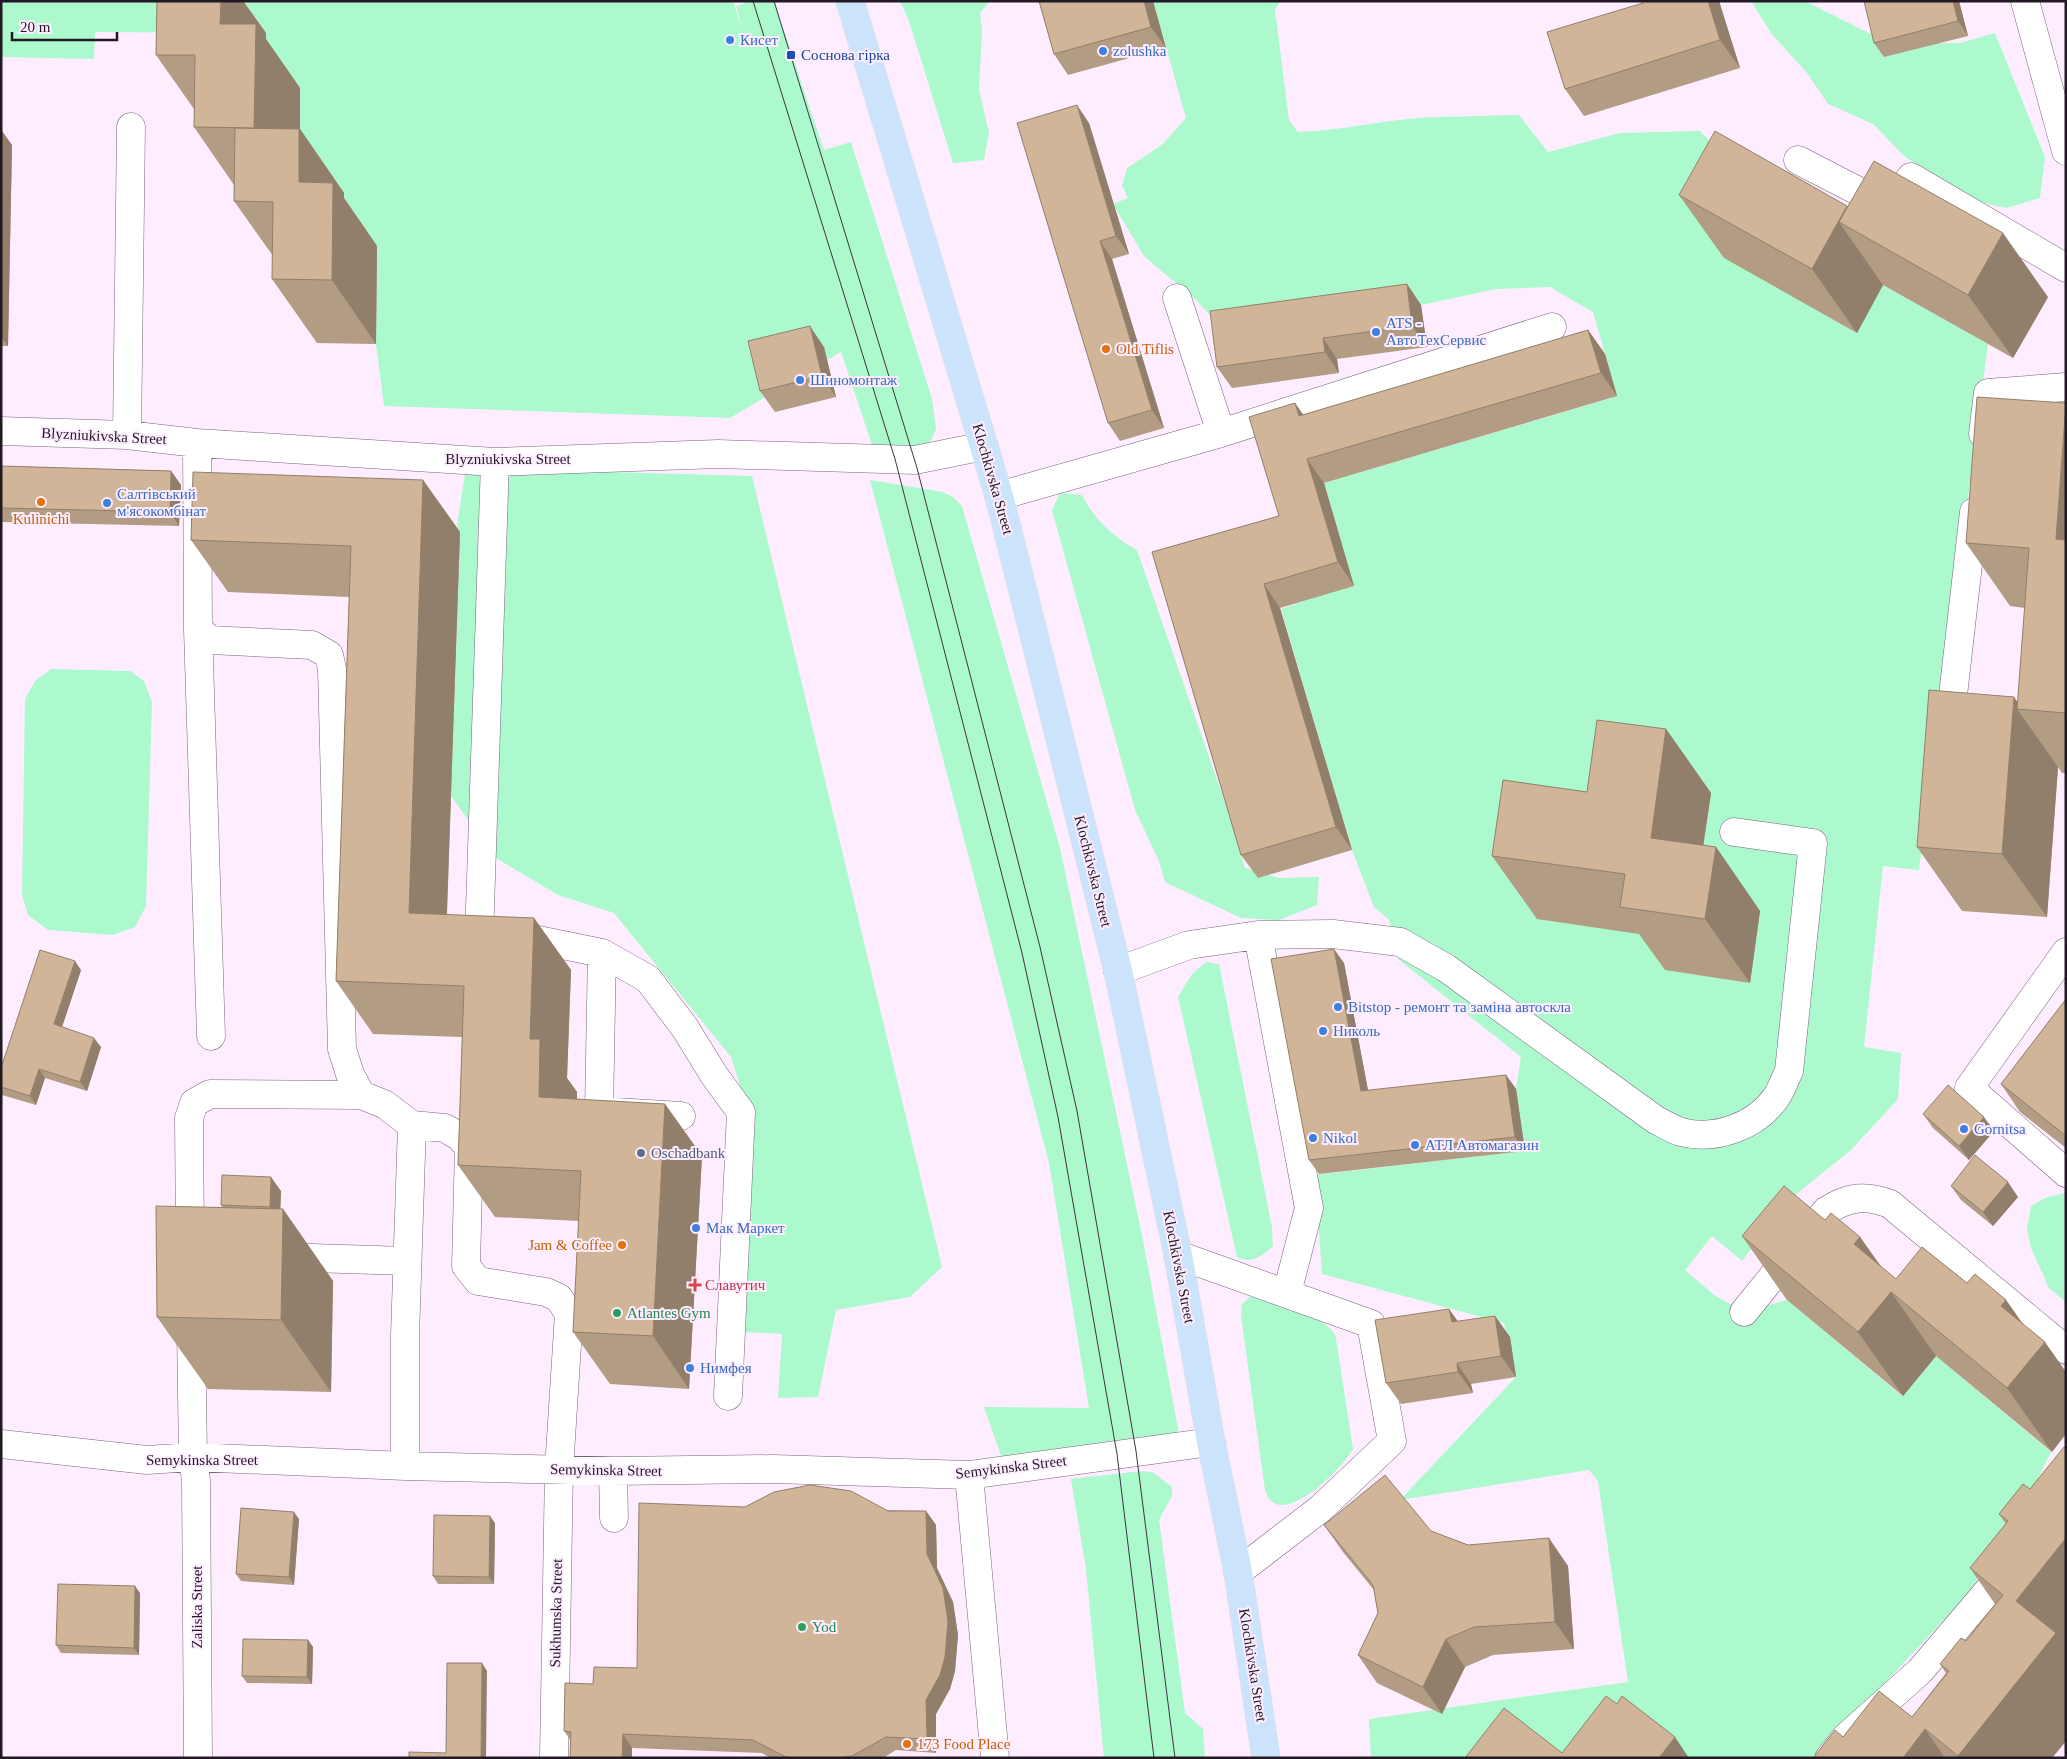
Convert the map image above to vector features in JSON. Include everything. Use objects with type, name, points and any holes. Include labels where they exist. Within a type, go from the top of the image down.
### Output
[{"type":"main road","name":"Klochkivska Street","points":[[850,1],[999,496],[1118,971],[1178,1255],[1211,1442],[1238,1572],[1266,1758]]},
{"type":"street","points":[[2025,1],[2066,151]]},
{"type":"street","points":[[127,436],[131,127]]},
{"type":"street","points":[[1798,160],[1889,207],[1911,177],[2066,268]]},
{"type":"street","points":[[1178,298],[1222,433]]},
{"type":"street","points":[[999,496],[1222,433],[1552,327]]},
{"type":"street","points":[[1980,460],[1988,392],[2066,387]]},
{"type":"street","name":"Blyzniukivska Street","points":[[1,431],[127,436],[197,443],[495,462],[718,454],[804,468],[915,460],[984,446]]},
{"type":"street","points":[[197,443],[198,629],[211,1036]]},
{"type":"street","points":[[495,462],[479,938],[538,940],[602,953],[648,979],[685,1028],[714,1075],[741,1112],[728,1396]]},
{"type":"street","points":[[1946,759],[1977,488]]},
{"type":"street","points":[[198,629],[210,640],[312,645],[329,655],[332,669],[342,1049],[350,1074],[361,1095]]},
{"type":"street","points":[[1118,971],[1190,945],[1258,936],[1333,934],[1400,942],[1446,968],[1656,1120],[1681,1132],[1708,1135],[1735,1129],[1759,1116],[1777,1096],[1789,1071],[1813,843],[1734,832]]},
{"type":"street","points":[[1258,936],[1309,1208],[1287,1293]]},
{"type":"street","points":[[2066,952],[1969,1088],[2066,1173]]},
{"type":"street","points":[[602,953],[599,1111],[681,1116]]},
{"type":"street","points":[[197,1261],[189,1118],[194,1103],[210,1094],[361,1095],[384,1104],[412,1125],[407,1261],[405,1466]]},
{"type":"street","name":"Sukhumska Street","points":[[412,1125],[445,1128],[460,1137],[468,1148],[466,1266],[478,1281],[546,1292],[559,1298],[569,1314],[559,1469],[554,1758]]},
{"type":"street","points":[[1744,1312],[1826,1212],[1840,1202],[1857,1197],[1874,1198],[1890,1204],[2066,1350]]},
{"type":"street","points":[[1178,1255],[1371,1324],[1392,1441],[1320,1508],[1238,1572]]},
{"type":"street","points":[[259,1256],[407,1261]]},
{"type":"street","name":"Zaliska Street","points":[[191,1302],[193,1457],[196,1481],[198,1758]]},
{"type":"street","name":"Semykinska Street","points":[[1,1444],[147,1460],[193,1457],[405,1466],[613,1471],[773,1469],[969,1475],[1211,1442]]},
{"type":"street","points":[[613,1471],[614,1518]]},
{"type":"street","points":[[969,1475],[995,1758]]},
{"type":"street","points":[[1829,1758],[1846,1737],[1920,1671],[2028,1544]]},
{"type":"green space","points":[[1,1],[733,1],[743,33],[736,6],[751,1],[774,1],[824,150],[851,142],[932,399],[936,429],[931,440],[921,448],[881,450],[872,445],[841,352],[730,418],[384,406],[376,344],[377,247],[299,192],[300,88],[265,88],[266,33],[95,32],[94,59],[1,57]]},
{"type":"green space","points":[[900,1],[990,1],[980,13],[982,31],[979,89],[989,133],[984,160],[953,163],[909,21]]},
{"type":"green space","points":[[1153,1],[1281,1],[1275,9],[1289,120],[1298,132],[1419,118],[1519,115],[1548,152],[1620,133],[1700,131],[1759,195],[1883,285],[1988,344],[1919,870],[1883,866],[1864,1047],[1901,1053],[1898,1099],[1851,1150],[1789,1200],[1742,1261],[1712,1236],[1685,1270],[1714,1295],[1744,1312],[1787,1300],[1902,1396],[1936,1356],[2051,1452],[2017,1522],[1967,1595],[1882,1686],[1823,1758],[1371,1758],[1369,1719],[1628,1682],[1598,1481],[1589,1470],[1400,1500],[1516,1377],[1504,1323],[1322,1274],[1315,1175],[1522,1151],[1516,1089],[1521,1057],[1398,959],[1389,920],[1374,907],[1352,850],[1281,609],[1313,598],[1339,534],[1324,483],[1611,398],[1614,385],[1593,312],[1550,287],[1496,289],[1421,305],[1225,332],[1197,301],[1144,256],[1113,204],[1128,198],[1122,185],[1127,168],[1163,144],[1186,118]]},
{"type":"green space","points":[[1751,1],[1805,1],[1889,43],[1960,43],[1995,33],[2045,157],[2040,198],[2006,208],[1966,199],[1904,156],[1873,124],[1828,104],[1807,73],[1771,33]]},
{"type":"green space","points":[[466,468],[752,476],[942,1267],[910,1297],[836,1310],[818,1397],[778,1398],[782,1334],[744,1332],[748,1111],[731,1057],[614,913],[558,895],[496,858],[451,796],[457,626],[456,532]]},
{"type":"green space","points":[[870,480],[943,492],[953,497],[962,506],[1060,848],[1143,1240],[1181,1445],[1006,1470],[984,1407],[1089,1408],[1049,1163]]},
{"type":"green space","points":[[1060,493],[1082,495],[1092,512],[1105,527],[1137,550],[1231,820],[1245,868],[1279,878],[1319,877],[1317,905],[1279,920],[1241,918],[1165,882],[1159,861],[1135,810],[1052,510]]},
{"type":"green space","points":[[51,669],[130,671],[144,681],[152,702],[146,906],[135,927],[113,935],[48,930],[28,915],[22,895],[25,699],[35,681]]},
{"type":"green space","points":[[1206,962],[1219,964],[1272,1227],[1273,1246],[1260,1256],[1248,1260],[1237,1257],[1178,997],[1192,974]]},
{"type":"green space","points":[[2066,1193],[2066,1302],[2049,1288],[2031,1248],[2027,1229],[2031,1206],[2047,1197]]},
{"type":"green space","points":[[1250,1297],[1270,1301],[1308,1314],[1328,1326],[1336,1337],[1353,1449],[1336,1470],[1310,1494],[1296,1502],[1283,1505],[1272,1502],[1265,1490],[1241,1315],[1242,1304]]},
{"type":"green space","points":[[1142,1471],[1154,1473],[1172,1487],[1172,1496],[1159,1520],[1185,1713],[1203,1729],[1205,1758],[1104,1758],[1086,1569],[1071,1479]]},
{"type":"building","points":[[157,1],[221,1],[220,24],[256,24],[254,128],[194,127],[195,55],[156,55]]},
{"type":"building","points":[[1039,1],[1144,1],[1151,27],[1054,54]]},
{"type":"building","points":[[1642,1],[1708,1],[1720,40],[1565,89],[1547,32],[1643,3]]},
{"type":"building","points":[[1864,1],[1953,1],[1958,21],[1874,43]]},
{"type":"building","points":[[1077,105],[1116,236],[1100,241],[1152,410],[1108,423],[1017,123]]},
{"type":"building","points":[[235,128],[299,129],[299,182],[333,183],[332,280],[272,279],[273,202],[234,201]]},
{"type":"building","points":[[1715,131],[1847,206],[1812,269],[1679,195]]},
{"type":"building","points":[[1874,161],[2003,233],[1968,295],[1839,222]]},
{"type":"building","points":[[1407,284],[1412,326],[1323,338],[1325,352],[1217,367],[1210,311]]},
{"type":"building","points":[[810,326],[822,376],[760,391],[748,341]]},
{"type":"building","points":[[1588,330],[1601,373],[1307,459],[1338,562],[1264,584],[1336,827],[1241,855],[1152,552],[1279,516],[1249,417],[1295,403],[1299,416]]},
{"type":"building","points":[[1977,397],[2066,403],[2056,539],[2066,540],[2066,713],[2017,709],[2029,548],[1966,543]]},
{"type":"building","points":[[1,466],[171,471],[170,512],[1,508]]},
{"type":"building","points":[[193,472],[423,480],[409,913],[534,918],[530,1039],[540,1039],[539,1097],[665,1104],[653,1336],[573,1332],[581,1171],[458,1165],[464,986],[336,981],[351,546],[191,540]]},
{"type":"building","points":[[1929,690],[2014,697],[2002,854],[1917,847]]},
{"type":"building","points":[[1597,720],[1666,729],[1651,838],[1716,847],[1705,919],[1620,907],[1625,874],[1492,856],[1503,780],[1587,792]]},
{"type":"building","name":"Николь","points":[[1334,949],[1361,1091],[1506,1075],[1515,1137],[1309,1160],[1271,959]]},
{"type":"building","points":[[40,950],[75,961],[54,1024],[94,1038],[80,1082],[39,1069],[30,1096],[1,1087],[1,1068]]},
{"type":"building","points":[[2066,999],[2066,1136],[2001,1084]]},
{"type":"building","points":[[1948,1085],[1984,1117],[1959,1146],[1923,1114]]},
{"type":"building","points":[[1975,1155],[2008,1182],[1983,1212],[1951,1186]]},
{"type":"building","points":[[222,1175],[271,1177],[270,1207],[221,1205]]},
{"type":"building","points":[[1784,1186],[1825,1220],[1831,1213],[1860,1237],[1854,1244],[1896,1279],[1922,1247],[1967,1283],[1975,1274],[2006,1300],[2001,1306],[2045,1342],[2007,1388],[1891,1292],[1858,1332],[1742,1236]]},
{"type":"building","points":[[156,1206],[283,1209],[281,1320],[157,1317]]},
{"type":"building","points":[[1449,1309],[1452,1322],[1495,1316],[1501,1356],[1457,1363],[1458,1372],[1386,1383],[1375,1320]]},
{"type":"building","points":[[2064,1447],[2066,1449],[2066,1538],[2016,1601],[2056,1633],[1958,1756],[1925,1729],[1903,1758],[1813,1758],[1835,1730],[1843,1737],[1879,1691],[1912,1717],[1949,1671],[1940,1664],[1961,1638],[1966,1641],[2003,1595],[1970,1568],[2008,1521],[1999,1514],[2023,1484],[2030,1489]]},
{"type":"building","points":[[1385,1475],[1431,1531],[1468,1545],[1549,1538],[1555,1622],[1474,1627],[1446,1639],[1423,1687],[1358,1655],[1378,1613],[1373,1585],[1324,1525]]},
{"type":"building","name":"Yod","points":[[810,1485],[851,1491],[888,1511],[926,1511],[927,1554],[943,1588],[948,1621],[945,1657],[940,1675],[926,1700],[927,1739],[886,1737],[852,1756],[791,1758],[753,1740],[623,1734],[622,1758],[570,1758],[571,1732],[564,1731],[565,1683],[593,1684],[594,1667],[637,1668],[639,1503],[745,1507],[774,1492]]},
{"type":"building","points":[[241,1508],[294,1512],[289,1577],[236,1574]]},
{"type":"building","points":[[434,1515],[490,1516],[489,1577],[433,1576]]},
{"type":"building","points":[[58,1584],[135,1586],[134,1648],[56,1645]]},
{"type":"building","points":[[243,1639],[308,1640],[307,1677],[242,1676]]},
{"type":"building","points":[[447,1663],[482,1663],[481,1758],[409,1758],[409,1752],[446,1753]]},
{"type":"building","points":[[1606,1696],[1617,1704],[1622,1696],[1675,1737],[1659,1758],[1465,1758],[1504,1708],[1562,1753]]},
{"type":"tram line","points":[[753,1],[895,459],[1022,953],[1058,1117],[1117,1454],[1154,1758]]},
{"type":"tram line","points":[[774,1],[917,468],[1040,947],[1077,1111],[1136,1451],[1175,1758]]},
{"type":"place","name":"Кисет","points":[[730,40]]},
{"type":"place","name":"zolushka","points":[[1103,51]]},
{"type":"place","name":"Соснова гірка","points":[[791,55]]},
{"type":"place","name":"ATS - АвтоТехСервис","points":[[1376,332]]},
{"type":"place","name":"Old Tiflis","points":[[1106,349]]},
{"type":"place","name":"Шиномонтаж","points":[[800,380]]},
{"type":"place","name":"Kulinichi","points":[[41,502]]},
{"type":"place","name":"Салтівський м'ясокомбінат","points":[[107,503]]},
{"type":"place","name":"Bitstop - ремонт та заміна автоскла","points":[[1338,1007]]},
{"type":"place","name":"Николь","points":[[1323,1031]]},
{"type":"place","name":"Gornitsa","points":[[1964,1129]]},
{"type":"place","name":"Nikol","points":[[1313,1138]]},
{"type":"place","name":"АТЛ Автомагазин","points":[[1415,1145]]},
{"type":"place","name":"Oschadbank","points":[[641,1153]]},
{"type":"place","name":"Мак Маркет","points":[[696,1228]]},
{"type":"place","name":"Jam & Coffee","points":[[622,1245]]},
{"type":"place","name":"Славутич","points":[[695,1285]]},
{"type":"place","name":"Atlantes Gym","points":[[617,1313]]},
{"type":"place","name":"Нимфея","points":[[690,1368]]},
{"type":"place","name":"Yod","points":[[802,1627]]},
{"type":"place","name":"173 Food Place","points":[[907,1744]]}]
